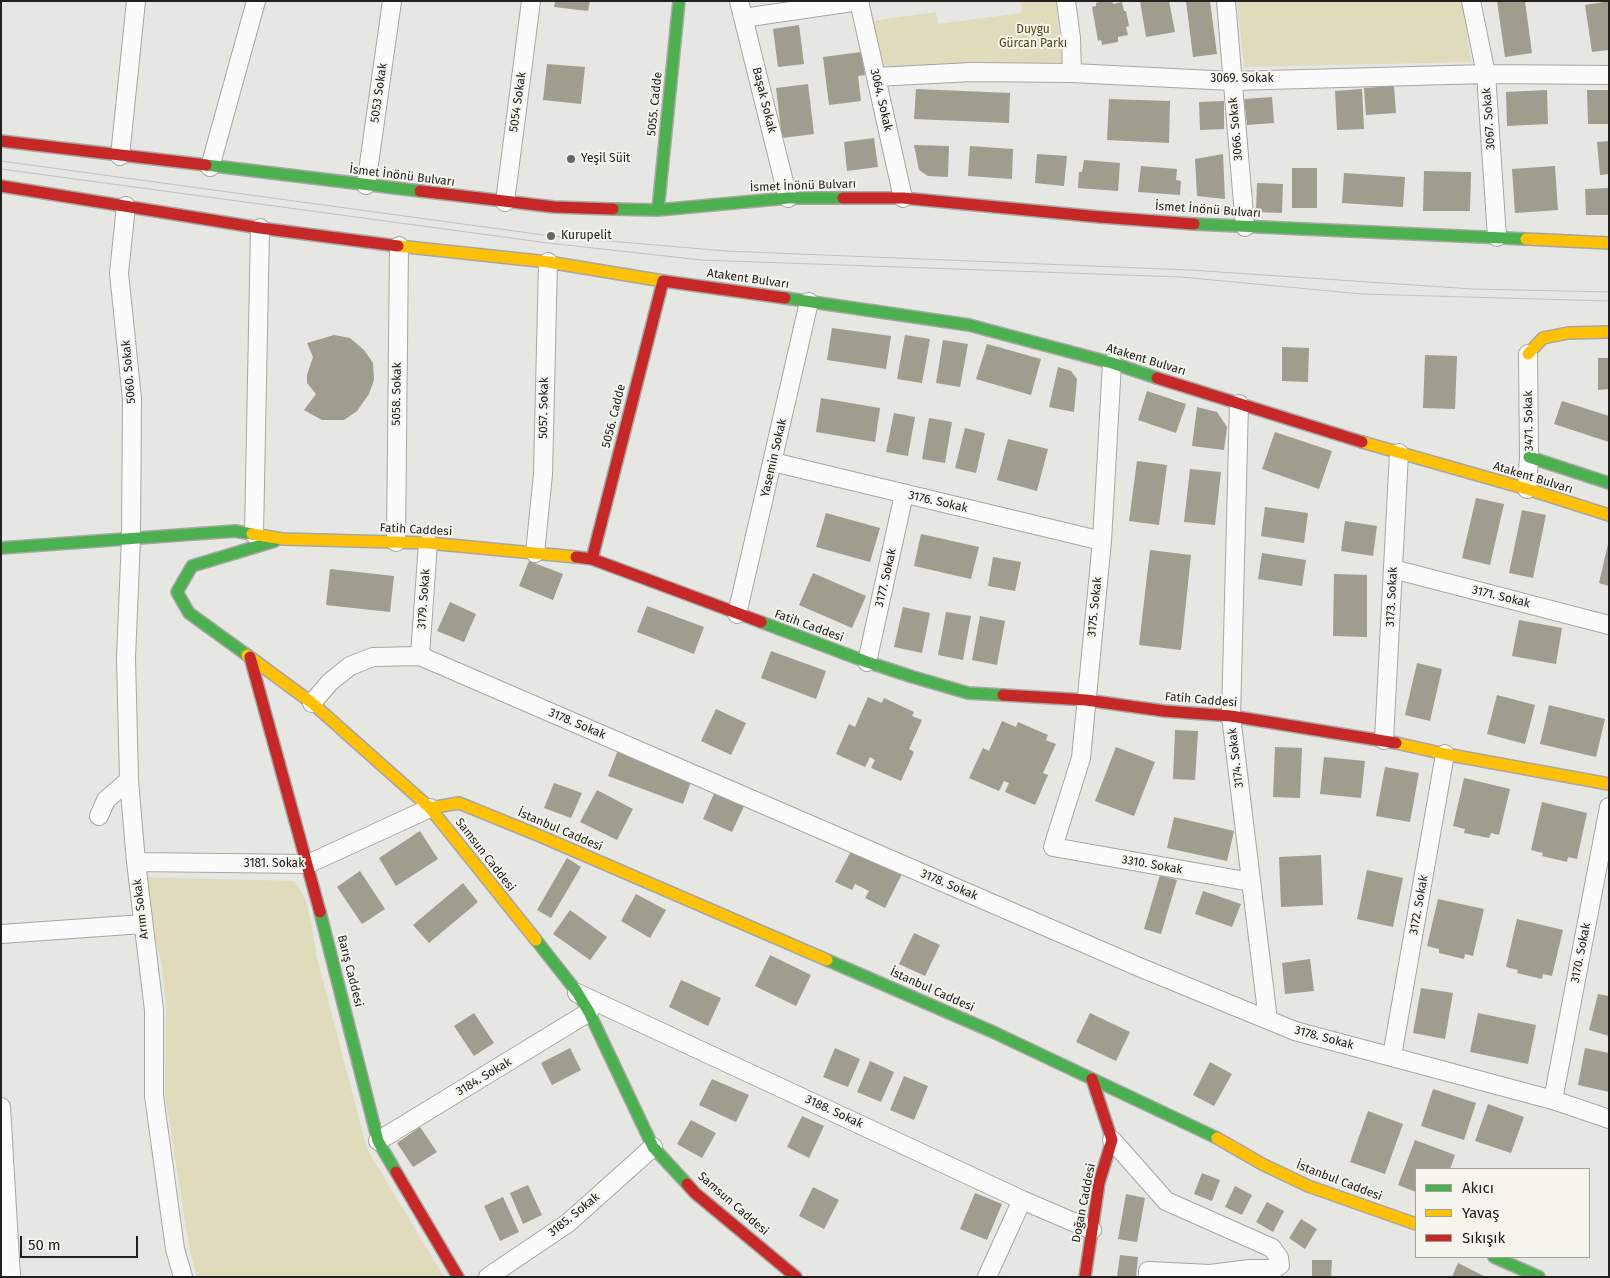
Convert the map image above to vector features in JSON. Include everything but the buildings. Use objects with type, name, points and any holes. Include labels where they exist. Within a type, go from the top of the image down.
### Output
[{"type":"street","points":[[120,156],[136,1]]},
{"type":"street","points":[[210,167],[256,1]]},
{"type":"street","name":"5053 Sokak","points":[[366,185],[392,1]]},
{"type":"street","name":"5054 Sokak","points":[[505,202],[531,1]]},
{"type":"street","name":"5055. Cadde","points":[[658,210],[679,1]]},
{"type":"street","name":"Başak Sokak","points":[[738,1],[788,198]]},
{"type":"street","points":[[743,18],[859,1]]},
{"type":"street","name":"3064. Sokak","points":[[859,1],[903,198]]},
{"type":"street","points":[[1066,1],[1072,73]]},
{"type":"street","name":"3066. Sokak","points":[[1226,1],[1245,227]]},
{"type":"street","name":"3067. Sokak","points":[[1471,1],[1486,74],[1497,237]]},
{"type":"street","name":"3069. Sokak","points":[[876,77],[972,72],[1072,73],[1232,81],[1486,74],[1609,75]]},
{"type":"street","name":"İsmet İnönü Bulvarı","points":[[1,140],[210,167],[554,207],[658,210],[788,198],[903,198],[1100,217],[1245,227],[1497,237],[1609,244]]},
{"type":"street","points":[[1,186],[260,228],[399,246],[548,262],[663,281]]},
{"type":"street","name":"5060. Sokak","points":[[126,206],[119,273],[132,399],[130,538]]},
{"type":"street","points":[[254,534],[260,228]]},
{"type":"street","name":"5058. Sokak","points":[[396,542],[399,246]]},
{"type":"street","name":"5057. Sokak","points":[[535,553],[542,474],[548,262]]},
{"type":"street","name":"Atakent Bulvarı","points":[[663,281],[969,325],[1112,363],[1239,404],[1399,453],[1527,489],[1609,516]]},
{"type":"street","name":"5056. Cadde","points":[[592,558],[663,281]]},
{"type":"street","name":"Yasemin Sokak","points":[[737,614],[809,302]]},
{"type":"street","points":[[1528,354],[1543,338],[1568,333],[1609,332]]},
{"type":"street","name":"3471. Sokak","points":[[1527,489],[1529,457],[1528,354]]},
{"type":"street","name":"3175. Sokak","points":[[1053,847],[1080,758],[1102,541],[1112,363]]},
{"type":"street","name":"3174. Sokak","points":[[1239,404],[1231,716],[1268,1020]]},
{"type":"street","name":"3173. Sokak","points":[[1384,740],[1399,453]]},
{"type":"street","name":"Atakent Bulvarı","points":[[1529,457],[1609,483]]},
{"type":"street","name":"3176. Sokak","points":[[773,462],[1102,541]]},
{"type":"street","name":"3177. Sokak","points":[[867,662],[904,494]]},
{"type":"street","name":"Fatih Caddesi","points":[[1,548],[235,531],[283,539],[428,543],[592,558],[867,662],[968,693],[1086,700],[1164,712],[1231,716],[1384,740],[1445,754],[1609,784]]},
{"type":"street","name":"Arım Sokak","points":[[130,538],[126,658],[129,780],[136,862],[154,1010],[154,1096],[173,1240],[182,1277]]},
{"type":"street","name":"Samsun Caddesi","points":[[283,539],[192,566],[177,592],[190,613],[312,703],[430,808],[577,992],[589,1012],[653,1147],[695,1193],[791,1275]]},
{"type":"street","name":"3179. Sokak","points":[[420,656],[428,543]]},
{"type":"street","name":"3171. Sokak","points":[[1393,569],[1609,625]]},
{"type":"street","name":"3178. Sokak","points":[[312,703],[330,682],[350,666],[373,657],[420,656],[1130,964],[1295,1031],[1553,1100],[1609,1119]]},
{"type":"street","name":"Barış Caddesi","points":[[250,658],[308,864],[378,1141],[458,1277]]},
{"type":"street","name":"3172. Sokak","points":[[1392,1056],[1445,754]]},
{"type":"street","points":[[99,816],[106,800],[129,780]]},
{"type":"street","name":"İstanbul Caddesi","points":[[430,808],[459,803],[540,836],[950,1012],[1215,1137],[1262,1164],[1308,1186],[1415,1224]]},
{"type":"street","name":"3170. Sokak","points":[[1553,1100],[1609,807]]},
{"type":"street","name":"3181. Sokak","points":[[136,862],[308,864],[430,808]]},
{"type":"street","name":"3310. Sokak","points":[[1053,847],[1251,882]]},
{"type":"street","points":[[1,934],[143,924]]},
{"type":"street","name":"3188. Sokak","points":[[577,992],[1022,1200],[1092,1230]]},
{"type":"street","name":"3184. Sokak","points":[[378,1141],[589,1012]]},
{"type":"street","points":[[1092,1079],[1112,1140],[1166,1201],[1272,1248],[1279,1258],[1280,1264],[1274,1269],[1250,1273],[1210,1274],[1148,1271],[1148,1277]]},
{"type":"street","points":[[1,1106],[11,1277]]},
{"type":"street","name":"Doğan Caddesi","points":[[1085,1277],[1099,1183],[1112,1140]]},
{"type":"street","name":"3185. Sokak","points":[[488,1277],[568,1223],[653,1147]]},
{"type":"street","points":[[987,1277],[1022,1200]]},
{"type":"street","points":[[1496,1258],[1539,1277]]},
{"type":"green space","name":"Duygu Gürcan Parkı","points":[[1056,1],[1062,63],[882,68],[873,21],[936,12],[938,24],[1022,13],[1021,2]]},
{"type":"green space","points":[[1237,1],[1462,1],[1471,62],[1244,67]]},
{"type":"green space","points":[[142,877],[294,881],[307,902],[317,958],[367,1149],[444,1277],[197,1277],[189,1247],[165,1093],[166,1010],[162,967]]},
{"type":"tram line","points":[[1,161],[551,236],[726,251],[1190,270],[1473,289],[1609,292]]},
{"type":"tram line","points":[[1,169],[548,243],[701,260],[1181,277],[1362,294],[1609,301]]},
{"type":"traffic: fast","points":[[658,210],[679,1]]},
{"type":"traffic: fast","points":[[206,165],[420,191]]},
{"type":"traffic: fast","points":[[613,209],[658,210],[788,198],[843,198]]},
{"type":"traffic: fast","points":[[1194,224],[1526,239]]},
{"type":"traffic: fast","points":[[785,298],[969,325],[1112,363],[1157,378]]},
{"type":"traffic: fast","points":[[1529,457],[1609,483]]},
{"type":"traffic: fast","points":[[1,548],[235,531],[252,534]]},
{"type":"traffic: fast","points":[[247,655],[189,613],[177,592],[192,566],[275,541]]},
{"type":"traffic: fast","points":[[761,622],[867,662],[913,677],[968,693],[1003,695]]},
{"type":"traffic: fast","points":[[320,912],[378,1141],[396,1172]]},
{"type":"traffic: fast","points":[[536,940],[577,992],[589,1012],[653,1147],[687,1184]]},
{"type":"traffic: fast","points":[[827,960],[993,1032],[1217,1138]]},
{"type":"traffic: fast","points":[[1496,1258],[1539,1277]]},
{"type":"traffic: slow","points":[[1526,239],[1609,243]]},
{"type":"traffic: slow","points":[[398,246],[548,262],[663,281]]},
{"type":"traffic: slow","points":[[1528,354],[1543,338],[1568,333],[1609,332]]},
{"type":"traffic: slow","points":[[1362,442],[1527,489],[1609,515]]},
{"type":"traffic: slow","points":[[252,534],[283,539],[428,543],[576,557]]},
{"type":"traffic: slow","points":[[247,655],[312,703],[430,808],[536,940]]},
{"type":"traffic: slow","points":[[1396,743],[1445,754],[1609,784]]},
{"type":"traffic: slow","points":[[430,808],[459,803],[827,960]]},
{"type":"traffic: slow","points":[[1217,1138],[1262,1164],[1308,1186],[1415,1224]]},
{"type":"traffic: jam","points":[[1,141],[206,165]]},
{"type":"traffic: jam","points":[[1,186],[260,228],[398,246]]},
{"type":"traffic: jam","points":[[420,191],[554,207],[613,209]]},
{"type":"traffic: jam","points":[[843,198],[903,198],[1194,224]]},
{"type":"traffic: jam","points":[[592,559],[663,281],[785,298]]},
{"type":"traffic: jam","points":[[1157,378],[1362,442]]},
{"type":"traffic: jam","points":[[576,557],[592,559],[761,622]]},
{"type":"traffic: jam","points":[[250,657],[320,912]]},
{"type":"traffic: jam","points":[[1003,695],[1086,700],[1164,711],[1231,716],[1396,743]]},
{"type":"traffic: jam","points":[[1085,1277],[1099,1183],[1112,1140],[1092,1079]]},
{"type":"traffic: jam","points":[[396,1172],[458,1277]]},
{"type":"traffic: jam","points":[[687,1184],[695,1193],[796,1277]]},
{"type":"place","name":"Yeşil Süit","points":[[571,159]]},
{"type":"place","name":"Kurupelit","points":[[551,236]]}]
